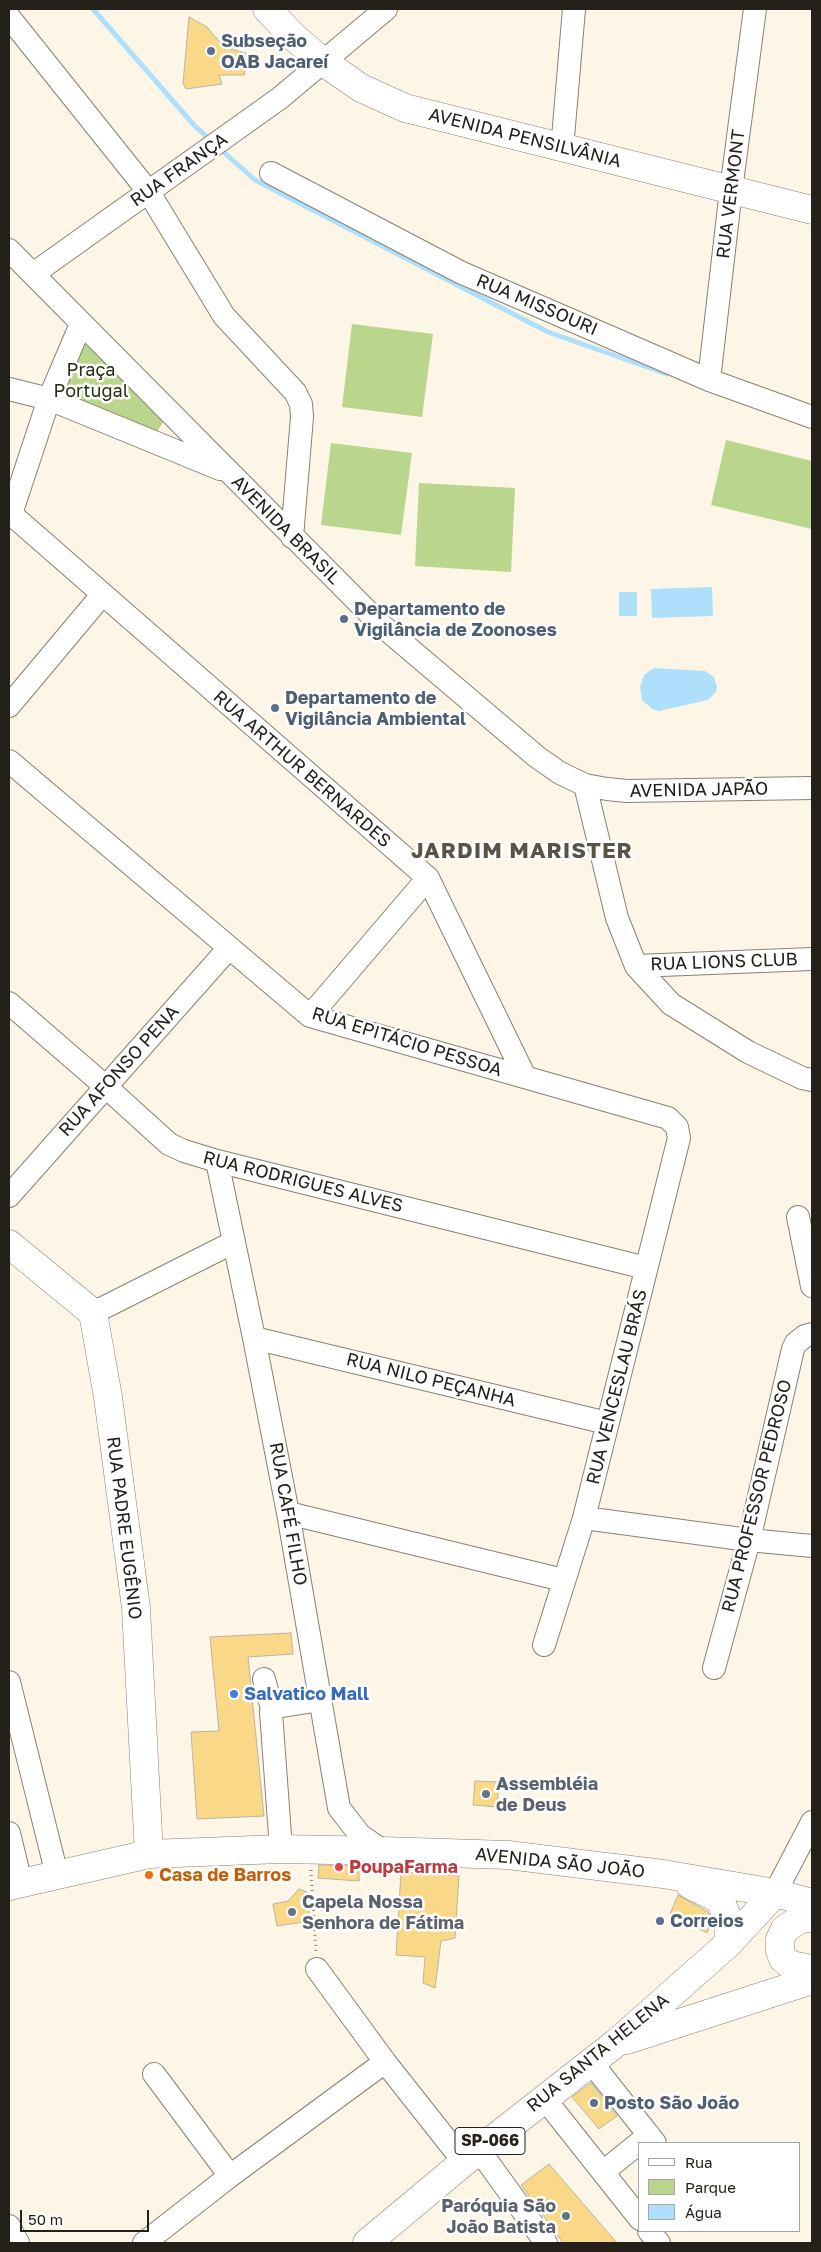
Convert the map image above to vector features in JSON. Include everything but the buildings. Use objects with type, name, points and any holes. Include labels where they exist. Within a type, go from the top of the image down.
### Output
[{"type":"main road","name":"AVENIDA PENSILVÂNIA","points":[[267,9],[294,38],[322,61],[361,88],[405,108],[812,210]]},
{"type":"main road","points":[[9,1244],[92,1312]]},
{"type":"main road","name":"RUA PADRE EUGÊNIO","points":[[92,1312],[108,1397],[136,1608],[149,1854]]},
{"type":"main road","name":"AVENIDA SÃO JOÃO","points":[[15,1884],[149,1854],[281,1848],[383,1850],[508,1855],[663,1874],[775,1893],[812,1903]]},
{"type":"main road","points":[[663,1874],[705,1891],[722,1904],[729,1922],[729,1943]]},
{"type":"main road","name":"RUA SANTA HELENA","points":[[367,2243],[471,2156],[616,2043],[729,1943],[775,1893]]},
{"type":"main road","points":[[812,1918],[800,1919],[785,1929],[780,1939],[780,1951],[783,1959],[791,1965],[812,1969]]},
{"type":"main road","name":"SP-066","points":[[616,2043],[812,1980]]},
{"type":"street","name":"RUA FRANÇA","points":[[33,274],[280,98],[386,9]]},
{"type":"street","points":[[562,148],[574,9]]},
{"type":"street","name":"RUA VERMONT","points":[[709,380],[731,190],[755,9]]},
{"type":"street","points":[[9,17],[148,191],[224,316],[295,392],[301,404],[302,417],[292,537]]},
{"type":"street","name":"RUA MISSOURI","points":[[270,172],[460,272],[709,380],[812,417]]},
{"type":"street","name":"AVENIDA BRASIL","points":[[9,250],[380,624],[522,745],[560,772],[586,784]]},
{"type":"street","points":[[10,514],[49,399],[81,324]]},
{"type":"street","points":[[9,389],[49,399],[229,473]]},
{"type":"street","name":"RUA ARTHUR BERNARDES","points":[[10,514],[428,878],[524,1077]]},
{"type":"street","points":[[9,706],[102,595]]},
{"type":"street","name":"RUA EPITÁCIO PESSOA","points":[[9,761],[310,1016],[668,1118],[677,1127]]},
{"type":"street","points":[[586,784],[617,918],[636,966],[671,1004],[748,1052],[802,1078],[812,1080]]},
{"type":"street","name":"AVENIDA JAPÃO","points":[[586,784],[627,791],[812,788]]},
{"type":"street","points":[[310,1016],[428,878]]},
{"type":"street","name":"RUA AFONSO PENA","points":[[9,1196],[229,948]]},
{"type":"street","name":"RUA LIONS CLUB","points":[[636,966],[812,958]]},
{"type":"street","name":"RUA RODRIGUES ALVES","points":[[9,1003],[169,1144],[184,1151],[217,1161],[646,1268]]},
{"type":"street","name":"RUA VENCESLAU BRÁS","points":[[544,1645],[584,1518],[679,1138],[677,1127]]},
{"type":"street","name":"RUA CAFÉ FILHO","points":[[217,1161],[288,1513],[339,1808],[360,1835],[383,1850]]},
{"type":"street","points":[[798,1218],[812,1286]]},
{"type":"street","points":[[92,1312],[234,1242]]},
{"type":"street","name":"RUA PROFESSOR PEDROSO","points":[[714,1668],[749,1540],[793,1349],[796,1343],[805,1336],[812,1334]]},
{"type":"street","name":"RUA NILO PEÇANHA","points":[[254,1338],[607,1423]]},
{"type":"street","points":[[288,1513],[563,1580]]},
{"type":"street","points":[[584,1518],[749,1540],[812,1546]]},
{"type":"street","points":[[264,1680],[272,1709],[281,1848]]},
{"type":"street","points":[[9,1682],[57,1875]]},
{"type":"street","points":[[272,1709],[320,1700]]},
{"type":"street","points":[[775,1893],[812,1822]]},
{"type":"street","points":[[9,1833],[15,1884]]},
{"type":"street","points":[[317,1969],[385,2062],[471,2156],[546,2243]]},
{"type":"street","points":[[144,2243],[230,2176],[385,2062]]},
{"type":"street","points":[[591,2062],[652,2139]]},
{"type":"street","points":[[154,2074],[230,2176]]},
{"type":"street","points":[[544,2098],[638,2216]]},
{"type":"street","points":[[603,2172],[638,2148]]},
{"type":"street","points":[[9,2226],[18,2243]]},
{"type":"street","points":[[651,2232],[659,2243]]},
{"type":"path","points":[[310,1849],[317,1969]]},
{"type":"green space","points":[[352,324],[433,334],[422,417],[342,407]]},
{"type":"green space","name":"Praça Portugal","points":[[82,339],[163,422],[157,432],[64,393]]},
{"type":"green space","points":[[726,440],[812,461],[812,529],[711,505]]},
{"type":"green space","points":[[331,443],[412,453],[401,535],[321,525]]},
{"type":"green space","points":[[419,483],[515,488],[511,572],[415,566]]},
{"type":"water","points":[[712,587],[713,616],[652,618],[651,589]]},
{"type":"water","points":[[619,592],[637,592],[637,616],[619,616]]},
{"type":"water","points":[[654,668],[705,671],[714,677],[717,687],[716,692],[708,700],[659,711],[652,709],[642,700],[640,687],[644,675]]},
{"type":"waterway","points":[[93,9],[193,124],[211,141]]},
{"type":"waterway","points":[[219,148],[255,180],[548,332],[667,374]]},
{"type":"place","name":"Subseção OAB Jacareí","points":[[211,51]]},
{"type":"place","name":"Departamento de Vigilância de Zoonoses","points":[[344,619]]},
{"type":"place","name":"Departamento de Vigilância Ambiental","points":[[275,708]]},
{"type":"place","name":"Salvatico Mall","points":[[234,1694]]},
{"type":"place","name":"Assembléia de Deus","points":[[486,1794]]},
{"type":"place","name":"PoupaFarma","points":[[339,1867]]},
{"type":"place","name":"Casa de Barros","points":[[149,1875]]},
{"type":"place","name":"Capela Nossa Senhora de Fátima","points":[[292,1912]]},
{"type":"place","name":"Correios","points":[[660,1921]]},
{"type":"place","name":"Posto São João","points":[[594,2103]]},
{"type":"place","name":"Paróquia São João Batista","points":[[566,2216]]},
{"type":"district","name":"JARDIM MARISTER","points":[[522,851]]}]
